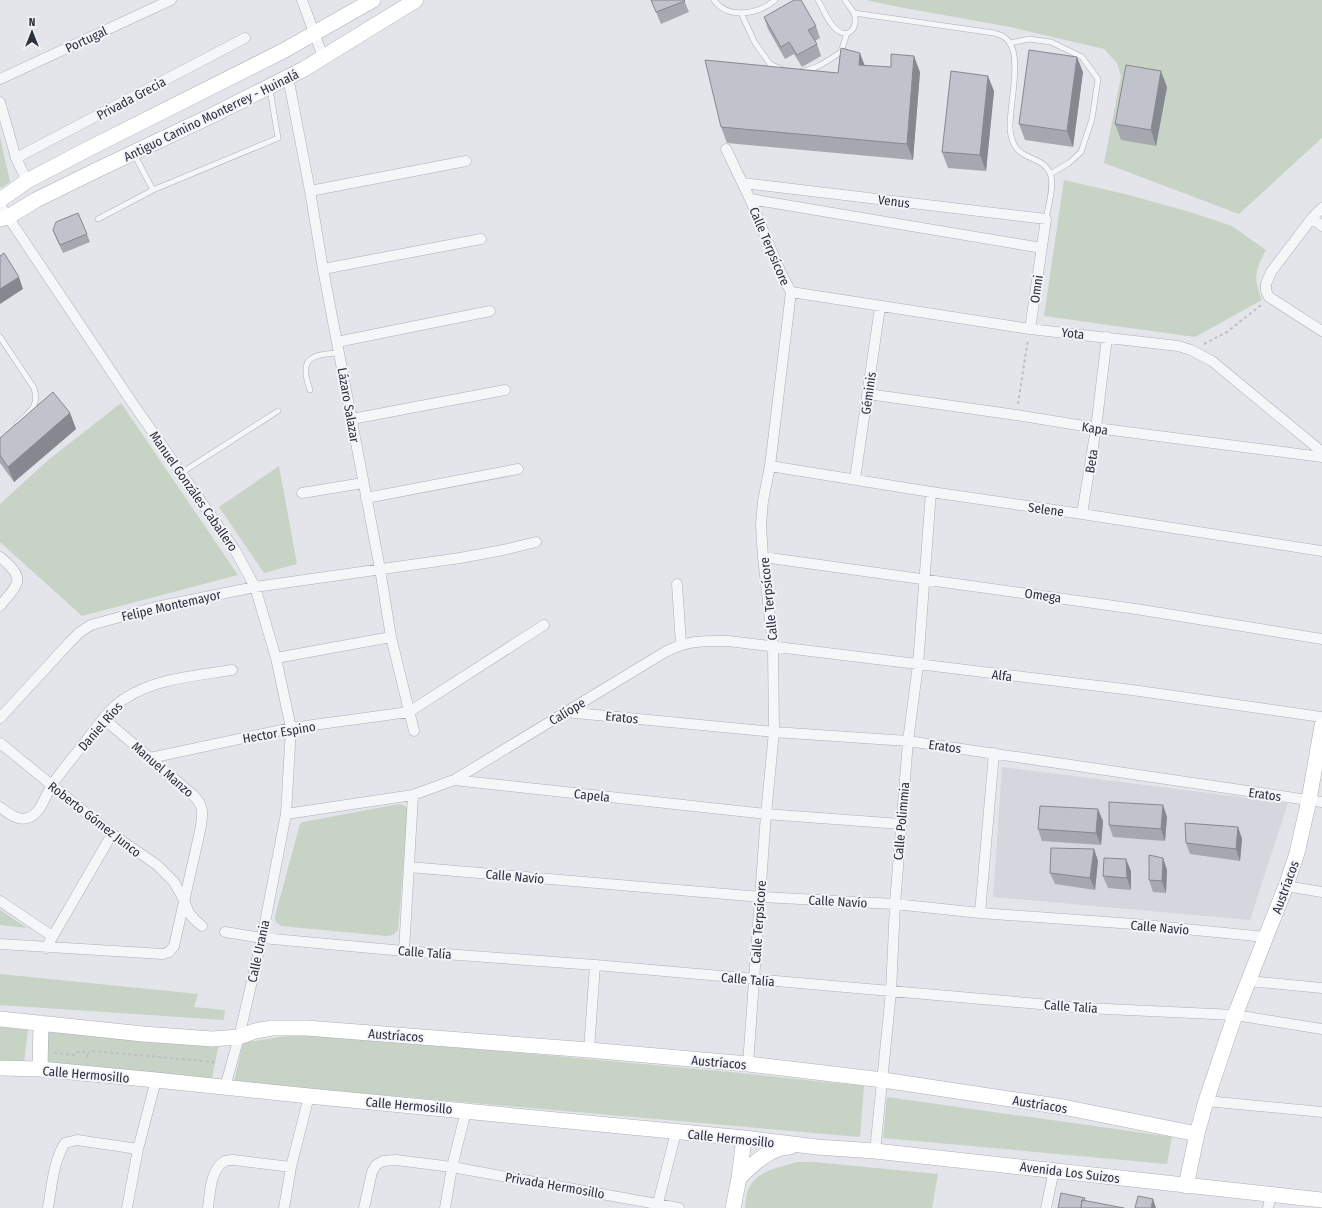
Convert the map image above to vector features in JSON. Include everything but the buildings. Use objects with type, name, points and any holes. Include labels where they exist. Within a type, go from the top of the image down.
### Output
[{"type":"street","name":"Portugal","points":[[0,79],[171,0]]},
{"type":"street","points":[[302,0],[323,57]]},
{"type":"street","name":"Antiguo Camino Monterrey - Huinalá","points":[[0,200],[27,181],[283,51],[373,0]]},
{"type":"street","name":"Antiguo Camino Monterrey - Huinalá","points":[[3,214],[36,200],[270,87],[323,57],[416,0]]},
{"type":"street","name":"Privada Grecia","points":[[16,158],[245,38]]},
{"type":"street","name":"Lázaro Salazar","points":[[288,77],[380,569],[391,637],[414,731]]},
{"type":"street","points":[[0,102],[16,158],[27,181]]},
{"type":"street","points":[[88,149],[99,169]]},
{"type":"street","name":"Calle Terpsícore","points":[[726,149],[750,199],[781,273],[791,292],[770,466],[763,501],[761,525],[773,647],[774,732],[766,814],[748,1064]]},
{"type":"street","points":[[310,191],[466,161]]},
{"type":"street","name":"Venus","points":[[742,183],[1046,219]]},
{"type":"street","name":"Venus","points":[[750,199],[1042,248]]},
{"type":"street","points":[[1322,208],[1312,218],[1271,272],[1266,284],[1266,292],[1269,297],[1322,331]]},
{"type":"street","name":"Manuel Gonzáles Caballero","points":[[3,214],[235,550],[255,587],[276,658],[291,728],[286,814]]},
{"type":"street","points":[[1312,218],[1322,226]]},
{"type":"street","name":"Omni","points":[[1030,329],[1046,219]]},
{"type":"street","points":[[323,269],[482,239]]},
{"type":"street","name":"Yota","points":[[791,292],[880,307],[1030,329],[1178,346],[1191,350],[1212,361],[1322,452]]},
{"type":"street","name":"Géminis","points":[[855,479],[880,307]]},
{"type":"street","points":[[337,342],[490,311]]},
{"type":"street","name":"Beta","points":[[1082,514],[1096,428],[1107,337]]},
{"type":"street","points":[[352,419],[505,390]]},
{"type":"street","name":"Kapa","points":[[868,394],[1096,428],[1322,457]]},
{"type":"street","name":"Selene","points":[[770,466],[1322,551]]},
{"type":"street","points":[[366,498],[518,469]]},
{"type":"street","points":[[302,493],[363,482]]},
{"type":"street","name":"Calle Polimmia","points":[[875,1151],[891,992],[895,904],[901,824],[908,740],[918,665],[931,492]]},
{"type":"street","name":"Felipe Montemayor","points":[[0,718],[69,643],[80,632],[91,625],[156,607],[255,587],[460,558],[536,542]]},
{"type":"street","points":[[0,557],[14,568],[18,575],[14,590],[0,606]]},
{"type":"street","name":"Omega","points":[[763,557],[925,578],[1322,639]]},
{"type":"street","points":[[677,584],[681,644]]},
{"type":"street","points":[[409,712],[544,625]]},
{"type":"street","points":[[276,658],[391,637]]},
{"type":"street","name":"Alfa","points":[[681,644],[703,641],[728,641],[1132,690],[1322,717]]},
{"type":"street","name":"Calíope","points":[[454,780],[646,662],[681,644]]},
{"type":"street","name":"Daniel Ríos","points":[[0,807],[19,818],[28,818],[34,815],[52,785],[104,719],[123,700],[140,689],[163,681],[232,670]]},
{"type":"street","name":"Hector Espino","points":[[150,758],[291,728],[409,712]]},
{"type":"street","name":"Eratos","points":[[565,712],[774,732],[908,740],[1315,801]]},
{"type":"street","name":"Manuel Manzo","points":[[46,948],[163,954],[169,952],[174,946],[203,816],[202,807],[198,799],[104,719]]},
{"type":"street","name":"Austríacos","points":[[1186,1186],[1197,1134],[1206,1101],[1248,981],[1286,886],[1315,801],[1322,726]]},
{"type":"street","name":"Roberto Gómez Junco","points":[[0,743],[112,834],[157,865],[174,882],[189,913],[194,920],[202,926]]},
{"type":"street","points":[[980,913],[994,753]]},
{"type":"street","name":"Capela","points":[[286,814],[413,795],[454,780],[766,814],[901,824]]},
{"type":"street","points":[[404,951],[413,795]]},
{"type":"street","name":"Calle Urania","points":[[225,1087],[239,1037],[262,938],[286,814]]},
{"type":"street","points":[[0,944],[46,948],[112,834]]},
{"type":"street","name":"Calle Navío","points":[[409,867],[761,897],[895,904],[980,913],[1134,924],[1266,937]]},
{"type":"street","points":[[1286,886],[1322,892]]},
{"type":"street","points":[[0,901],[52,936]]},
{"type":"street","name":"Calle Talía","points":[[225,932],[262,938],[404,951],[595,965],[891,992],[1085,1008],[1235,1016],[1322,1029]]},
{"type":"street","points":[[589,1050],[595,965]]},
{"type":"street","points":[[1248,981],[1322,988]]},
{"type":"street","points":[[0,1019],[143,1034],[212,1038],[239,1037]]},
{"type":"street","points":[[40,1069],[41,1023]]},
{"type":"street","name":"Austríacos","points":[[239,1037],[255,1031],[272,1028],[306,1028],[748,1064],[883,1080],[1063,1107],[1197,1134]]},
{"type":"street","name":"Calle Hermosillo","points":[[0,1068],[40,1069],[156,1080],[744,1138],[817,1147]]},
{"type":"street","points":[[127,1208],[138,1149],[156,1080]]},
{"type":"street","points":[[284,1208],[291,1167],[309,1096]]},
{"type":"street","points":[[1206,1101],[1322,1112]]},
{"type":"street","points":[[445,1208],[452,1167],[466,1111]]},
{"type":"street","points":[[658,1204],[676,1132]]},
{"type":"street","points":[[733,1208],[739,1178],[744,1138]]},
{"type":"street","points":[[48,1208],[56,1164],[60,1151],[65,1143],[77,1140],[138,1149]]},
{"type":"street","points":[[739,1178],[760,1159],[781,1147],[817,1147]]},
{"type":"street","name":"Avenida Los Suizos","points":[[817,1147],[875,1151],[1054,1170],[1186,1186],[1269,1201],[1322,1200]]},
{"type":"street","points":[[208,1208],[214,1174],[220,1165],[226,1161],[234,1160],[291,1167]]},
{"type":"street","name":"Privada Hermosillo","points":[[364,1208],[372,1172],[376,1165],[383,1161],[396,1160],[452,1167],[679,1208]]},
{"type":"street","points":[[1046,1208],[1054,1170]]},
{"type":"lane","points":[[714,0],[716,3],[728,10],[741,13],[755,11],[771,4],[775,0]]},
{"type":"lane","points":[[818,0],[833,26],[840,32],[847,33],[852,31],[856,20],[854,13],[845,0]]},
{"type":"lane","points":[[741,13],[755,43],[770,64],[784,71]]},
{"type":"lane","points":[[854,13],[994,33],[1004,36],[1010,43],[1014,58],[1010,122],[1011,139],[1016,148],[1043,165],[1050,174],[1069,163],[1081,152],[1092,119],[1098,79],[1082,56],[1052,42],[1029,39],[1010,43]]},
{"type":"lane","points":[[800,71],[807,71],[842,52],[847,33]]},
{"type":"lane","points":[[98,219],[153,190],[278,138],[270,87]]},
{"type":"lane","points":[[133,153],[153,190]]},
{"type":"lane","name":"Omni","points":[[1046,219],[1052,185],[1050,174]]},
{"type":"lane","points":[[0,337],[34,388],[36,395],[35,405],[11,430]]},
{"type":"lane","points":[[310,390],[306,377],[306,364],[313,356],[325,353],[340,353]]},
{"type":"lane","points":[[181,473],[278,411]]},
{"type":"path","points":[[1191,350],[1227,332],[1269,297]]},
{"type":"path","points":[[1016,415],[1030,329]]},
{"type":"path","points":[[74,1059],[75,1055],[80,1051],[87,1054]]},
{"type":"path","points":[[87,1054],[92,1051],[215,1062]]},
{"type":"path","points":[[53,1053],[75,1055]]},
{"type":"path","points":[[85,1063],[88,1060],[87,1054]]},
{"type":"shaded area","points":[[1002,767],[1288,803],[1250,920],[993,897]]},
{"type":"green space","points":[[866,0],[1322,0],[1322,138],[1239,214],[1104,163],[1121,76],[1117,63],[1104,49],[1010,27]]},
{"type":"green space","points":[[0,137],[10,182],[1,188],[0,186]]},
{"type":"green space","points":[[1064,180],[1129,195],[1190,212],[1232,226],[1266,250],[1259,263],[1256,274],[1257,286],[1262,300],[1195,337],[1044,316]]},
{"type":"green space","points":[[121,403],[238,575],[82,616],[0,542],[0,504],[47,461]]},
{"type":"green space","points":[[279,466],[297,564],[264,573],[219,507]]},
{"type":"green space","points":[[399,804],[406,807],[408,814],[398,930],[393,935],[386,936],[281,926],[277,923],[275,916],[300,824],[303,822]]},
{"type":"green space","points":[[0,910],[27,928],[0,925]]},
{"type":"green space","points":[[0,974],[198,994],[194,1007],[225,1010],[224,1020],[0,1005]]},
{"type":"green space","points":[[0,1027],[28,1030],[24,1063],[0,1062]]},
{"type":"green space","points":[[48,1032],[219,1043],[212,1078],[44,1065]]},
{"type":"green space","points":[[304,1033],[720,1071],[864,1086],[860,1137],[234,1082],[243,1043]]},
{"type":"green space","points":[[887,1097],[1172,1137],[1167,1164],[883,1138]]},
{"type":"green space","points":[[797,1162],[814,1162],[938,1174],[932,1208],[745,1208],[749,1188],[759,1176],[771,1170]]}]
